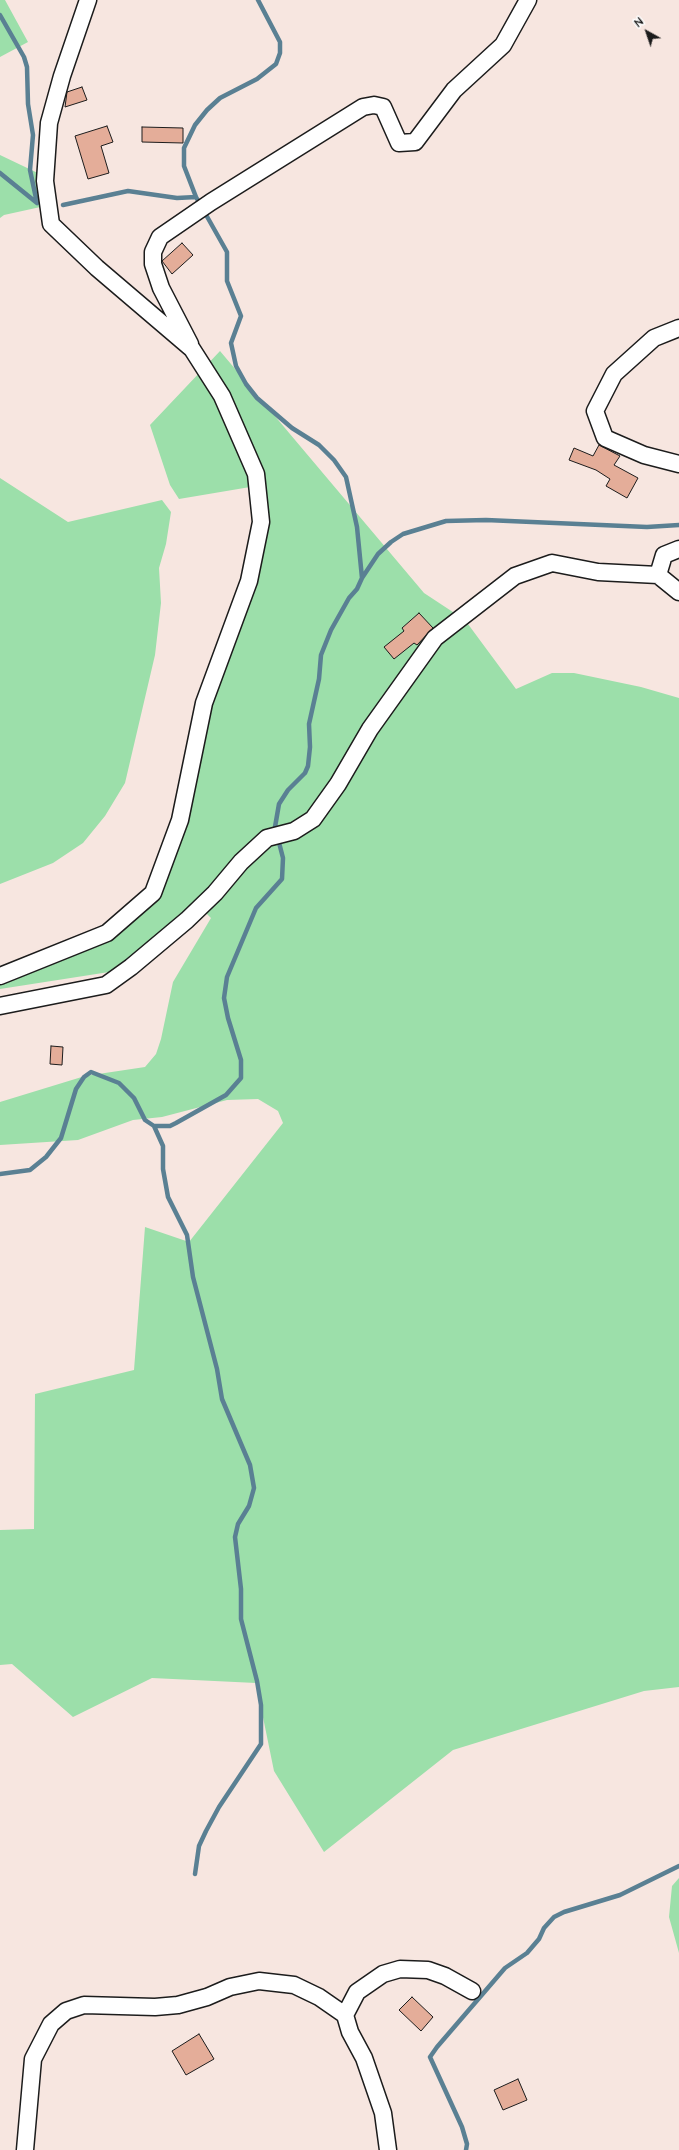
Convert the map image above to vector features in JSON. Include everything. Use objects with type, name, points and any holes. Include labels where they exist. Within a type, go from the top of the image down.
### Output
[{"type":"street","points":[[88,0],[62,76],[49,123],[45,181],[51,224],[97,268],[192,349]]},
{"type":"street","points":[[0,976],[107,933],[153,894],[180,820],[204,703],[249,580],[261,522],[256,474],[222,396],[192,349],[161,288],[153,264],[153,252],[160,237],[211,202],[363,107],[374,105],[383,107],[399,143],[415,142],[454,90],[503,45],[528,0]]},
{"type":"street","points":[[679,328],[654,338],[614,374],[594,411],[605,438],[644,455],[679,464]]},
{"type":"street","points":[[658,575],[664,555],[679,548]]},
{"type":"street","points":[[0,1006],[106,985],[131,967],[187,920],[216,893],[240,862],[267,838],[287,832],[313,819],[338,784],[370,729],[435,638],[515,576],[552,563],[598,572],[658,575],[679,592]]},
{"type":"street","points":[[345,2015],[357,1992],[383,1974],[400,1969],[428,1970],[445,1976],[472,1991]]},
{"type":"street","points":[[25,2150],[33,2059],[51,2024],[66,2011],[84,2005],[155,2007],[178,2005],[207,1997],[230,1987],[259,1981],[294,1985],[319,1997],[345,2015],[350,2032],[364,2058],[383,2113],[388,2150]]},
{"type":"green space","points":[[0,0],[5,0],[28,42],[0,57]]},
{"type":"green space","points":[[0,155],[44,176],[45,206],[4,215],[0,218]]},
{"type":"green space","points":[[220,351],[424,593],[465,620],[516,689],[552,673],[574,673],[641,687],[679,698],[679,1687],[644,1691],[453,1750],[324,1852],[274,1771],[256,1683],[152,1678],[73,1717],[12,1664],[0,1665],[0,1530],[34,1529],[35,1394],[134,1370],[145,1227],[189,1242],[283,1123],[278,1111],[258,1099],[227,1100],[162,1117],[133,1120],[78,1140],[0,1145],[0,1102],[85,1076],[145,1067],[156,1054],[161,1039],[173,982],[211,918],[201,908],[122,970],[0,989],[0,980],[119,924],[139,903],[173,850],[204,717],[258,536],[262,485],[179,499],[170,485],[150,425]]},
{"type":"green space","points":[[0,478],[68,522],[162,500],[171,512],[166,544],[159,568],[161,603],[155,655],[125,783],[105,816],[83,843],[53,863],[0,884]]},
{"type":"green space","points":[[679,1878],[679,1953],[669,1917],[672,1886]]},
{"type":"building","points":[[82,87],[87,100],[65,107],[67,92]]},
{"type":"building","points":[[107,126],[113,142],[101,146],[109,173],[88,179],[75,136]]},
{"type":"building","points":[[142,127],[183,128],[183,143],[142,142]]},
{"type":"building","points":[[182,243],[193,255],[172,274],[162,261]]},
{"type":"building","points":[[599,445],[620,456],[614,465],[638,478],[627,498],[606,486],[610,479],[596,470],[569,460],[574,448],[593,456]]},
{"type":"building","points":[[419,613],[433,628],[417,645],[414,643],[394,659],[384,647],[404,631],[402,628]]},
{"type":"building","points":[[51,1046],[63,1047],[62,1065],[50,1064]]},
{"type":"building","points":[[412,1997],[433,2017],[421,2031],[399,2010]]},
{"type":"building","points":[[199,2034],[214,2059],[186,2075],[172,2051]]},
{"type":"building","points":[[518,2079],[527,2100],[503,2110],[494,2090]]},
{"type":"waterway","points":[[0,1174],[30,1170],[46,1157],[61,1138],[76,1089],[84,1077],[91,1072],[119,1083],[134,1098],[145,1120],[154,1126],[170,1126],[176,1123],[226,1095],[241,1078],[241,1060],[228,1018],[224,998],[227,977],[256,908],[282,879],[283,858],[275,827],[279,804],[288,790],[305,773],[308,766],[310,747],[309,724],[319,679],[321,655],[331,630],[349,598],[357,589],[362,578],[357,527],[346,477],[334,460],[319,445],[292,428],[257,398],[246,384],[236,366],[231,343],[241,316],[227,281],[227,252],[196,197],[184,166],[184,148],[195,125],[207,110],[220,98],[257,79],[276,64],[280,53],[280,42],[258,0]]},
{"type":"waterway","points":[[0,15],[24,57],[27,67],[28,104],[33,135],[30,170],[37,203]]},
{"type":"waterway","points":[[0,173],[37,203]]},
{"type":"waterway","points":[[63,205],[128,191],[177,198],[196,197]]},
{"type":"waterway","points":[[362,578],[378,554],[391,542],[403,534],[446,521],[486,520],[647,527],[679,525]]},
{"type":"waterway","points":[[154,1126],[163,1146],[163,1169],[168,1197],[187,1235],[193,1277],[217,1369],[222,1399],[250,1465],[254,1488],[249,1506],[238,1524],[235,1537],[241,1589],[241,1619],[257,1681],[261,1705],[261,1744],[219,1807],[206,1831],[199,1846],[195,1874]]},
{"type":"waterway","points":[[466,2150],[467,2144],[462,2127],[430,2057],[437,2047],[505,1968],[527,1953],[539,1939],[544,1928],[554,1917],[564,1912],[620,1895],[679,1866]]}]
